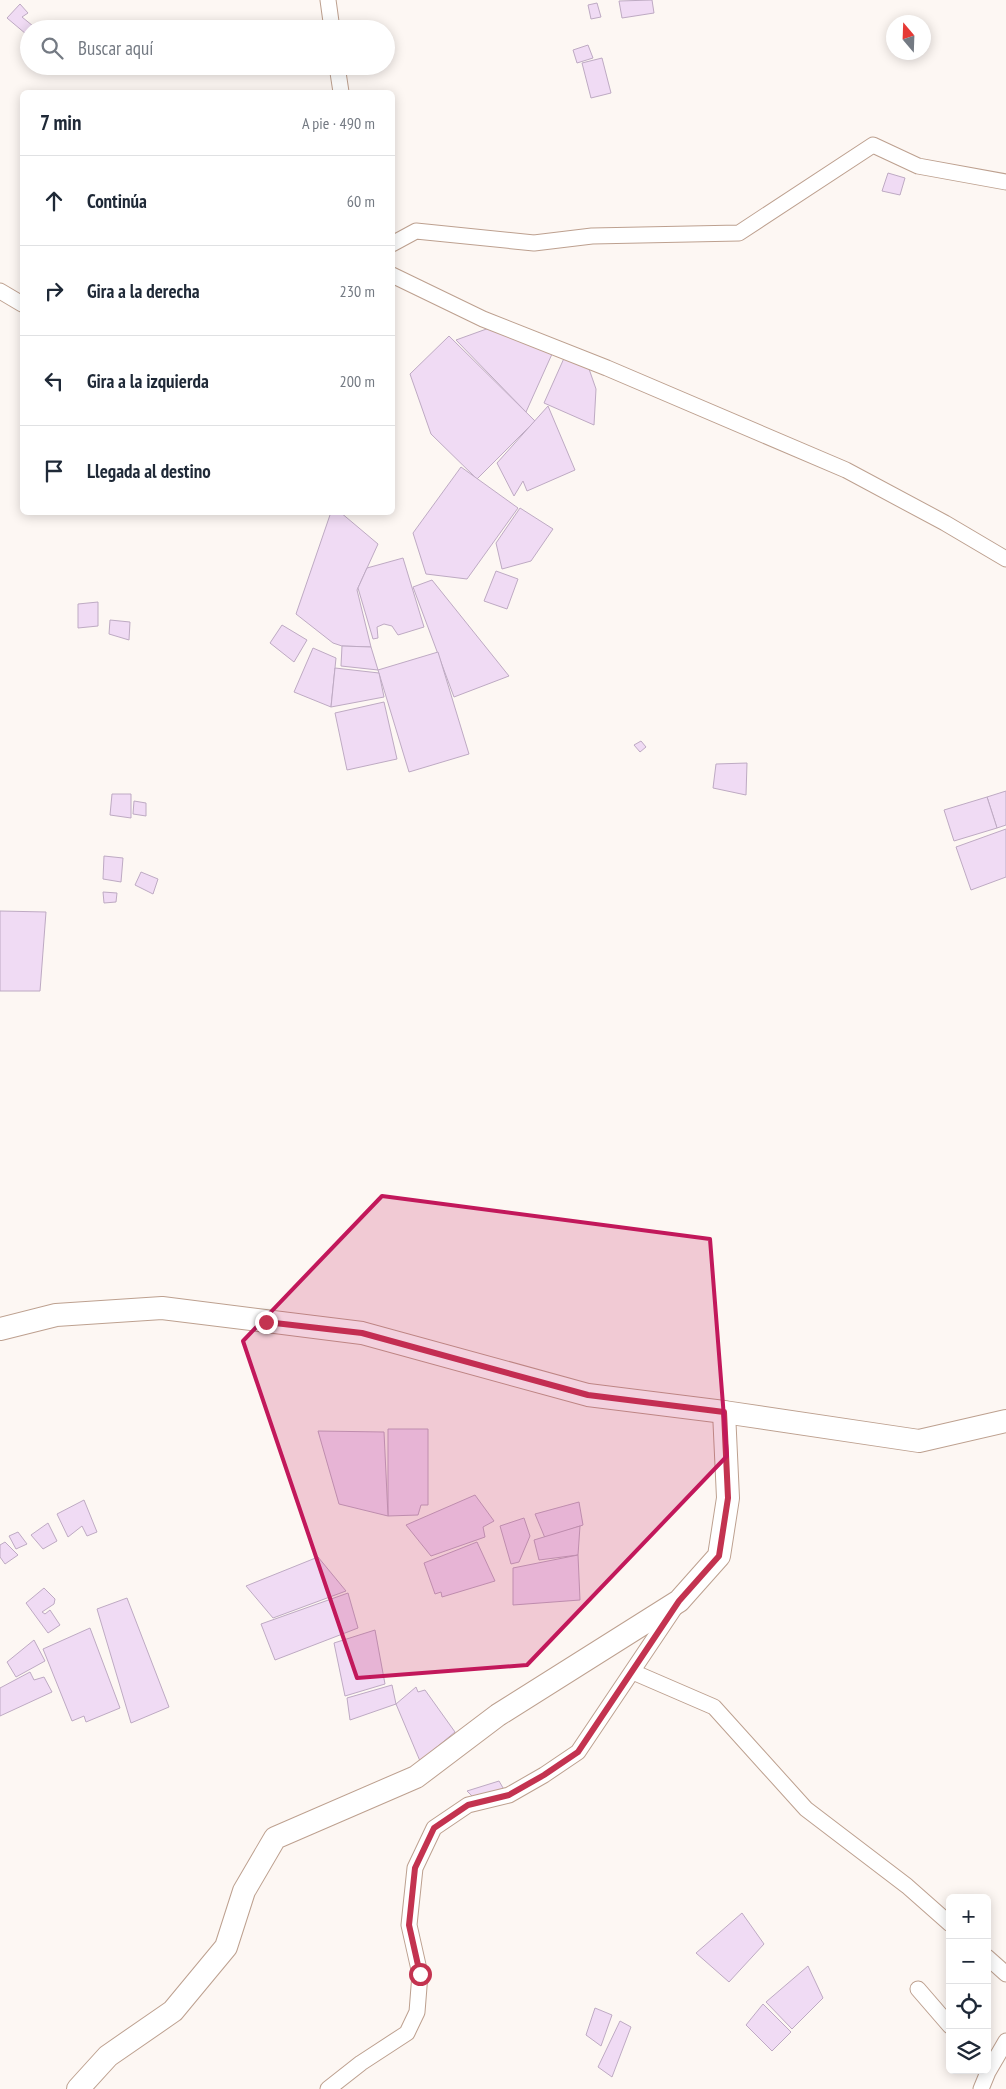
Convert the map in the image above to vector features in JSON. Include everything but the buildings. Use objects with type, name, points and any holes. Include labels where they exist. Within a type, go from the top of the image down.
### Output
[{"type":"street","points":[[328,0],[331,20]]},
{"type":"street","points":[[339,75],[341,90]]},
{"type":"street","points":[[395,242],[416,230],[534,243],[592,236],[739,233],[874,145],[918,166],[1006,182]]},
{"type":"street","points":[[395,276],[483,319],[607,368],[846,470],[945,523],[1006,559]]},
{"type":"street","points":[[0,291],[20,303]]},
{"type":"street","points":[[0,1329],[56,1315],[162,1308],[362,1333],[588,1395],[724,1412],[919,1442],[1006,1421]]},
{"type":"street","points":[[328,2089],[361,2063],[407,2032],[417,2012],[420,1974],[409,1925],[415,1868],[434,1828],[468,1805],[509,1795],[544,1775],[578,1752],[679,1601],[719,1556],[728,1498],[724,1412]]},
{"type":"street","points":[[78,2089],[108,2056],[173,2011],[226,1946],[244,1891],[275,1838],[416,1777],[498,1715],[679,1601]]},
{"type":"street","points":[[633,1672],[714,1707],[806,1809],[907,1886],[946,1920]]},
{"type":"street","points":[[991,1961],[1006,1974]]},
{"type":"street","points":[[918,1989],[946,2021]]},
{"type":"street","points":[[991,2065],[1006,2041]]},
{"type":"street","points":[[981,2089],[986,2074]]},
{"type":"highlighted area","points":[[382,1196],[710,1239],[727,1456],[527,1665],[357,1678],[243,1341]]},
{"type":"route","points":[[266,1322],[362,1333],[588,1395],[724,1412],[728,1498],[719,1556],[679,1601],[578,1752],[544,1775],[509,1795],[468,1805],[434,1828],[415,1868],[409,1925],[420,1974]]}]
